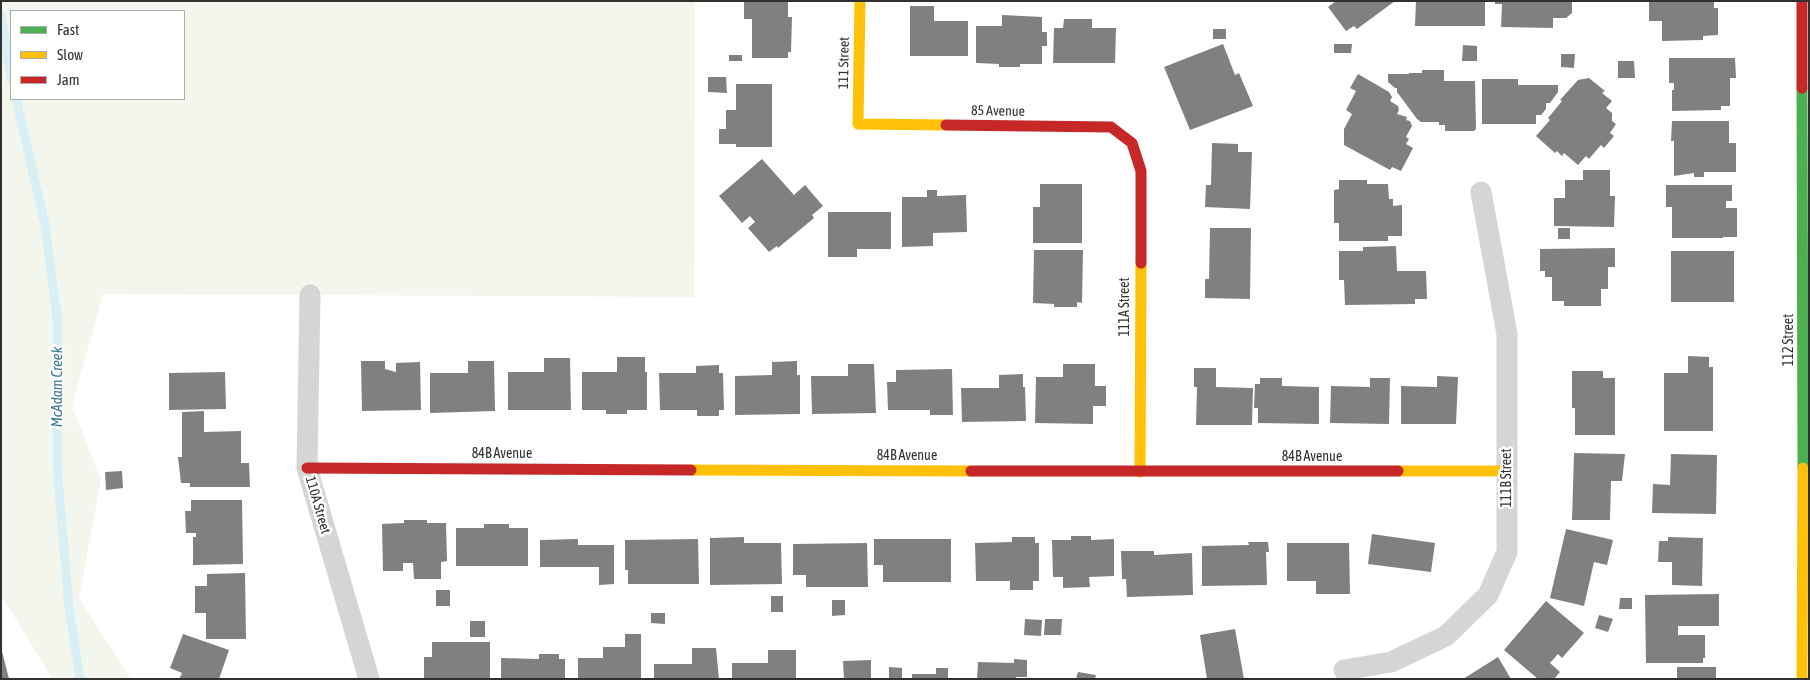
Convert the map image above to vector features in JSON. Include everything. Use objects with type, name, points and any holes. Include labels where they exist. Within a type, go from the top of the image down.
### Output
[{"type":"street","name":"111 Street","points":[[858,124],[860,1]]},
{"type":"street","name":"112 Street","points":[[1802,1],[1804,360],[1802,679]]},
{"type":"street","name":"85 Avenue","points":[[858,124],[1111,127],[1132,143]]},
{"type":"street","name":"111A Street","points":[[1132,143],[1140,172],[1140,472]]},
{"type":"street","name":"111B Street","points":[[1344,670],[1391,662],[1446,636],[1488,595],[1507,552],[1507,334],[1481,192]]},
{"type":"street","name":"110A Street","points":[[310,295],[307,468],[369,679]]},
{"type":"street","name":"84B Avenue","points":[[307,468],[1507,472]]},
{"type":"shaded area","points":[[1,1],[695,1],[694,297],[103,294],[72,406],[101,480],[79,598],[131,679],[52,679],[1,595]]},
{"type":"building","points":[[744,1],[788,1],[788,17],[792,17],[791,52],[788,52],[788,58],[752,58],[752,19],[744,19]]},
{"type":"building","points":[[1336,1],[1395,1],[1357,29],[1354,26],[1346,31],[1328,7]]},
{"type":"building","points":[[1416,1],[1485,1],[1485,26],[1415,26]]},
{"type":"building","points":[[1495,1],[1572,1],[1572,13],[1566,18],[1553,18],[1553,28],[1501,27],[1502,4],[1495,4]]},
{"type":"building","points":[[1649,1],[1714,1],[1714,8],[1718,8],[1718,35],[1703,36],[1703,40],[1662,41],[1662,21],[1649,21]]},
{"type":"building","points":[[910,6],[934,6],[934,21],[968,21],[968,56],[910,56]]},
{"type":"building","points":[[1002,15],[1042,17],[1042,32],[1047,32],[1047,46],[1042,46],[1042,64],[1020,64],[1020,67],[999,67],[999,64],[976,63],[976,26],[1002,26]]},
{"type":"building","points":[[1064,19],[1092,19],[1092,28],[1116,28],[1115,63],[1053,63],[1054,28],[1063,28]]},
{"type":"building","points":[[1213,29],[1226,29],[1226,39],[1213,39]]},
{"type":"building","points":[[1223,44],[1235,75],[1239,73],[1253,106],[1190,130],[1164,67]]},
{"type":"building","points":[[1334,44],[1352,44],[1351,53],[1334,53]]},
{"type":"building","points":[[1463,45],[1477,46],[1477,61],[1462,61]]},
{"type":"building","points":[[1561,54],[1575,54],[1574,68],[1561,67]]},
{"type":"building","points":[[729,55],[742,55],[742,61],[729,61]]},
{"type":"building","points":[[1669,58],[1735,58],[1736,78],[1730,78],[1730,106],[1721,106],[1721,110],[1672,111],[1674,83],[1669,83]]},
{"type":"building","points":[[1618,61],[1634,61],[1635,78],[1618,78]]},
{"type":"building","points":[[1422,70],[1444,70],[1444,81],[1475,81],[1476,129],[1474,131],[1445,131],[1445,125],[1439,125],[1439,122],[1421,122],[1397,92],[1397,88],[1388,82],[1388,74],[1422,73]]},
{"type":"building","points":[[1358,74],[1389,92],[1392,97],[1390,101],[1398,106],[1397,114],[1407,117],[1406,120],[1410,121],[1412,126],[1406,137],[1409,139],[1406,144],[1413,148],[1401,171],[1392,167],[1390,170],[1344,145],[1344,129],[1352,114],[1346,110],[1356,91],[1350,88]]},
{"type":"building","points":[[708,77],[726,77],[727,93],[708,92]]},
{"type":"building","points":[[1589,78],[1605,91],[1602,93],[1612,101],[1606,108],[1612,113],[1612,121],[1616,124],[1610,133],[1614,136],[1604,148],[1601,145],[1589,159],[1586,156],[1578,165],[1564,153],[1562,156],[1557,151],[1555,153],[1536,136],[1550,120],[1548,118],[1562,101],[1560,100],[1578,80]]},
{"type":"building","points":[[1482,79],[1518,79],[1518,85],[1558,85],[1558,92],[1550,103],[1546,103],[1546,109],[1541,115],[1536,115],[1536,124],[1482,124]]},
{"type":"building","points":[[736,84],[772,84],[772,147],[736,147],[736,144],[719,144],[719,129],[726,129],[726,110],[736,110]]},
{"type":"building","points":[[1672,121],[1729,121],[1729,143],[1736,143],[1736,172],[1704,172],[1704,177],[1694,177],[1694,173],[1674,176],[1674,141],[1671,141]]},
{"type":"building","points":[[1212,143],[1238,144],[1238,152],[1252,152],[1250,209],[1205,207],[1206,185],[1211,185]]},
{"type":"building","points":[[762,159],[794,195],[805,185],[823,206],[812,215],[814,218],[778,248],[777,246],[769,252],[748,228],[755,222],[750,216],[742,223],[719,196]]},
{"type":"building","points":[[1583,170],[1610,170],[1610,196],[1615,196],[1614,227],[1554,226],[1554,198],[1565,198],[1565,180],[1583,180]]},
{"type":"building","points":[[1339,180],[1367,180],[1367,184],[1388,184],[1389,199],[1393,199],[1393,206],[1402,205],[1402,236],[1388,236],[1388,241],[1339,241],[1339,223],[1334,223],[1334,190],[1339,189]]},
{"type":"building","points":[[1040,184],[1082,184],[1082,243],[1033,243],[1033,207],[1040,207]]},
{"type":"building","points":[[1666,185],[1732,185],[1732,201],[1726,201],[1726,208],[1737,208],[1737,237],[1672,238],[1672,207],[1666,207]]},
{"type":"building","points":[[927,190],[937,190],[937,196],[966,195],[967,232],[933,233],[933,246],[902,247],[902,197],[927,197]]},
{"type":"building","points":[[828,212],[891,212],[891,249],[857,249],[857,257],[828,257]]},
{"type":"building","points":[[1210,228],[1251,228],[1250,299],[1205,298],[1205,279],[1209,279]]},
{"type":"building","points":[[1558,228],[1570,228],[1570,239],[1558,239]]},
{"type":"building","points":[[1396,246],[1397,271],[1426,271],[1427,299],[1415,299],[1415,304],[1345,305],[1344,280],[1339,280],[1339,251],[1363,251],[1363,247]]},
{"type":"building","points":[[1615,248],[1615,267],[1608,267],[1608,289],[1601,289],[1601,306],[1564,306],[1564,301],[1552,301],[1552,277],[1545,277],[1545,271],[1540,271],[1540,249]]},
{"type":"building","points":[[1034,250],[1083,250],[1082,303],[1077,302],[1077,307],[1054,307],[1054,304],[1033,303]]},
{"type":"building","points":[[1671,251],[1734,251],[1734,302],[1671,302]]},
{"type":"building","points":[[1688,356],[1709,357],[1709,367],[1713,367],[1713,431],[1664,431],[1664,373],[1688,373]]},
{"type":"building","points":[[617,357],[645,357],[647,410],[627,410],[627,414],[606,414],[606,410],[582,410],[582,372],[617,372]]},
{"type":"building","points":[[544,358],[570,358],[571,410],[508,410],[508,372],[544,372]]},
{"type":"building","points":[[361,361],[385,361],[385,369],[396,372],[396,363],[420,362],[421,410],[362,411]]},
{"type":"building","points":[[468,361],[494,361],[495,411],[430,413],[430,373],[468,373]]},
{"type":"building","points":[[797,361],[797,375],[800,375],[800,414],[735,415],[735,376],[772,375],[772,362]]},
{"type":"building","points":[[848,364],[874,364],[876,413],[812,414],[811,376],[848,376]]},
{"type":"building","points":[[1063,364],[1095,364],[1095,386],[1106,386],[1106,406],[1093,406],[1093,424],[1035,423],[1036,377],[1063,377]]},
{"type":"building","points":[[719,365],[719,373],[723,373],[724,410],[719,410],[719,416],[697,416],[697,410],[660,410],[659,373],[696,373],[696,366]]},
{"type":"building","points":[[1194,368],[1216,368],[1216,387],[1253,388],[1252,425],[1196,425],[1197,387],[1194,387]]},
{"type":"building","points":[[952,369],[953,415],[930,415],[930,410],[888,410],[887,382],[896,382],[896,370]]},
{"type":"building","points":[[1572,371],[1603,371],[1603,378],[1615,378],[1615,435],[1575,435],[1575,408],[1572,408]]},
{"type":"building","points":[[225,372],[226,409],[169,410],[169,373]]},
{"type":"building","points":[[1023,374],[1026,421],[962,422],[961,388],[999,388],[999,375]]},
{"type":"building","points":[[1437,376],[1458,377],[1456,424],[1401,424],[1401,386],[1437,387]]},
{"type":"building","points":[[1260,378],[1282,378],[1282,386],[1319,387],[1319,424],[1258,423],[1258,408],[1254,408],[1255,384],[1260,384]]},
{"type":"building","points":[[1370,378],[1390,378],[1389,424],[1330,423],[1331,386],[1370,387]]},
{"type":"building","points":[[204,411],[204,432],[241,431],[241,463],[249,463],[250,487],[190,487],[190,483],[181,483],[178,457],[182,457],[182,412]]},
{"type":"building","points":[[1574,453],[1625,454],[1622,481],[1611,481],[1610,520],[1572,520]]},
{"type":"building","points":[[1671,454],[1717,455],[1716,514],[1652,513],[1653,484],[1670,485]]},
{"type":"building","points":[[122,471],[123,488],[106,490],[105,472]]},
{"type":"building","points":[[191,500],[242,500],[243,564],[193,565],[193,537],[196,537],[196,533],[186,533],[185,511],[191,511]]},
{"type":"building","points":[[404,520],[427,520],[427,523],[446,523],[447,561],[441,562],[441,579],[414,579],[413,563],[403,563],[403,571],[383,571],[382,524],[404,523]]},
{"type":"building","points":[[484,524],[509,524],[509,528],[528,528],[528,566],[456,566],[456,528],[484,528]]},
{"type":"building","points":[[1566,529],[1613,540],[1607,565],[1594,562],[1584,606],[1550,598]]},
{"type":"building","points":[[1372,534],[1435,543],[1431,572],[1368,564]]},
{"type":"building","points":[[1071,536],[1091,536],[1091,540],[1114,539],[1114,576],[1089,577],[1090,587],[1063,588],[1063,577],[1053,577],[1052,540],[1071,540]]},
{"type":"building","points":[[744,537],[744,543],[781,543],[782,584],[710,585],[710,538]]},
{"type":"building","points":[[1012,537],[1035,537],[1035,543],[1039,543],[1039,581],[1033,581],[1033,590],[1010,590],[1010,581],[976,581],[975,543],[1012,542]]},
{"type":"building","points":[[1668,537],[1703,538],[1702,586],[1672,585],[1672,562],[1658,562],[1659,541],[1668,541]]},
{"type":"building","points":[[578,539],[578,545],[614,545],[614,584],[599,585],[599,567],[540,567],[540,540]]},
{"type":"building","points":[[698,539],[699,584],[628,584],[628,570],[625,570],[625,540]]},
{"type":"building","points":[[874,539],[951,539],[951,582],[883,582],[883,565],[874,565]]},
{"type":"building","points":[[1248,542],[1268,542],[1269,552],[1266,552],[1267,585],[1202,586],[1202,546],[1249,545]]},
{"type":"building","points":[[867,543],[868,587],[806,587],[806,575],[793,575],[793,544]]},
{"type":"building","points":[[1287,543],[1349,543],[1350,594],[1316,594],[1316,581],[1287,581]]},
{"type":"building","points":[[1121,551],[1154,551],[1154,555],[1192,553],[1193,595],[1127,597],[1126,579],[1122,579]]},
{"type":"building","points":[[245,573],[246,639],[206,639],[206,613],[195,613],[195,586],[207,586],[207,574]]},
{"type":"building","points":[[436,590],[450,590],[450,606],[436,606]]},
{"type":"building","points":[[1719,594],[1719,626],[1678,626],[1678,635],[1705,635],[1705,658],[1703,658],[1703,663],[1646,663],[1645,595]]},
{"type":"building","points":[[771,596],[783,596],[783,612],[771,612]]},
{"type":"building","points":[[1620,598],[1632,598],[1632,609],[1619,609]]},
{"type":"building","points":[[832,600],[845,600],[845,615],[832,616]]},
{"type":"building","points":[[1546,601],[1584,633],[1562,658],[1558,654],[1550,663],[1560,672],[1554,679],[1538,679],[1504,650]]},
{"type":"building","points":[[651,613],[665,613],[665,624],[651,623]]},
{"type":"building","points":[[1599,615],[1613,619],[1608,632],[1595,628]]},
{"type":"building","points":[[1025,619],[1042,620],[1041,636],[1024,635]]},
{"type":"building","points":[[1045,619],[1062,619],[1061,635],[1044,635]]},
{"type":"building","points":[[470,621],[485,621],[485,637],[470,637]]},
{"type":"building","points":[[1235,629],[1244,679],[1207,679],[1200,635]]},
{"type":"building","points":[[183,634],[229,650],[219,679],[179,679],[182,673],[170,668]]},
{"type":"building","points":[[625,634],[641,634],[641,679],[578,679],[578,658],[603,658],[603,647],[625,647]]},
{"type":"building","points":[[432,642],[490,642],[490,679],[424,679],[424,657],[432,657]]},
{"type":"building","points":[[692,648],[716,648],[719,679],[654,679],[654,664],[692,664]]},
{"type":"building","points":[[768,650],[796,650],[796,679],[732,679],[732,663],[768,663]]},
{"type":"building","points":[[2,651],[9,679],[1,679]]},
{"type":"building","points":[[539,654],[559,654],[559,659],[565,659],[565,679],[501,679],[501,658],[539,659]]},
{"type":"building","points":[[1498,657],[1511,679],[1463,679]]},
{"type":"building","points":[[1014,659],[1027,660],[1027,677],[1016,677],[1016,679],[977,679],[978,662],[1014,663]]},
{"type":"building","points":[[871,660],[871,679],[844,679],[843,661]]},
{"type":"building","points":[[889,667],[902,668],[902,678],[889,678]]},
{"type":"building","points":[[1677,667],[1716,667],[1716,679],[1677,679]]},
{"type":"building","points":[[936,668],[948,668],[948,679],[912,679],[912,674],[936,674]]},
{"type":"building","points":[[1078,672],[1096,675],[1095,679],[1076,679]]},
{"type":"waterway","name":"McAdam Creek","points":[[1,15],[10,73]]},
{"type":"waterway","name":"McAdam Creek","points":[[16,100],[45,225],[57,315],[57,466],[69,607],[80,679]]},
{"type":"traffic: fast","points":[[1802,88],[1803,468]]},
{"type":"traffic: slow","points":[[860,1],[858,124],[946,125]]},
{"type":"traffic: slow","points":[[1140,472],[1141,263]]},
{"type":"traffic: slow","points":[[1802,679],[1803,468]]},
{"type":"traffic: slow","points":[[691,470],[971,471]]},
{"type":"traffic: slow","points":[[1398,471],[1507,471]]},
{"type":"traffic: jam","points":[[1802,1],[1802,88]]},
{"type":"traffic: jam","points":[[946,125],[1111,127],[1132,143],[1141,171],[1141,263]]},
{"type":"traffic: jam","points":[[307,468],[691,470]]},
{"type":"traffic: jam","points":[[971,471],[1398,471]]}]
